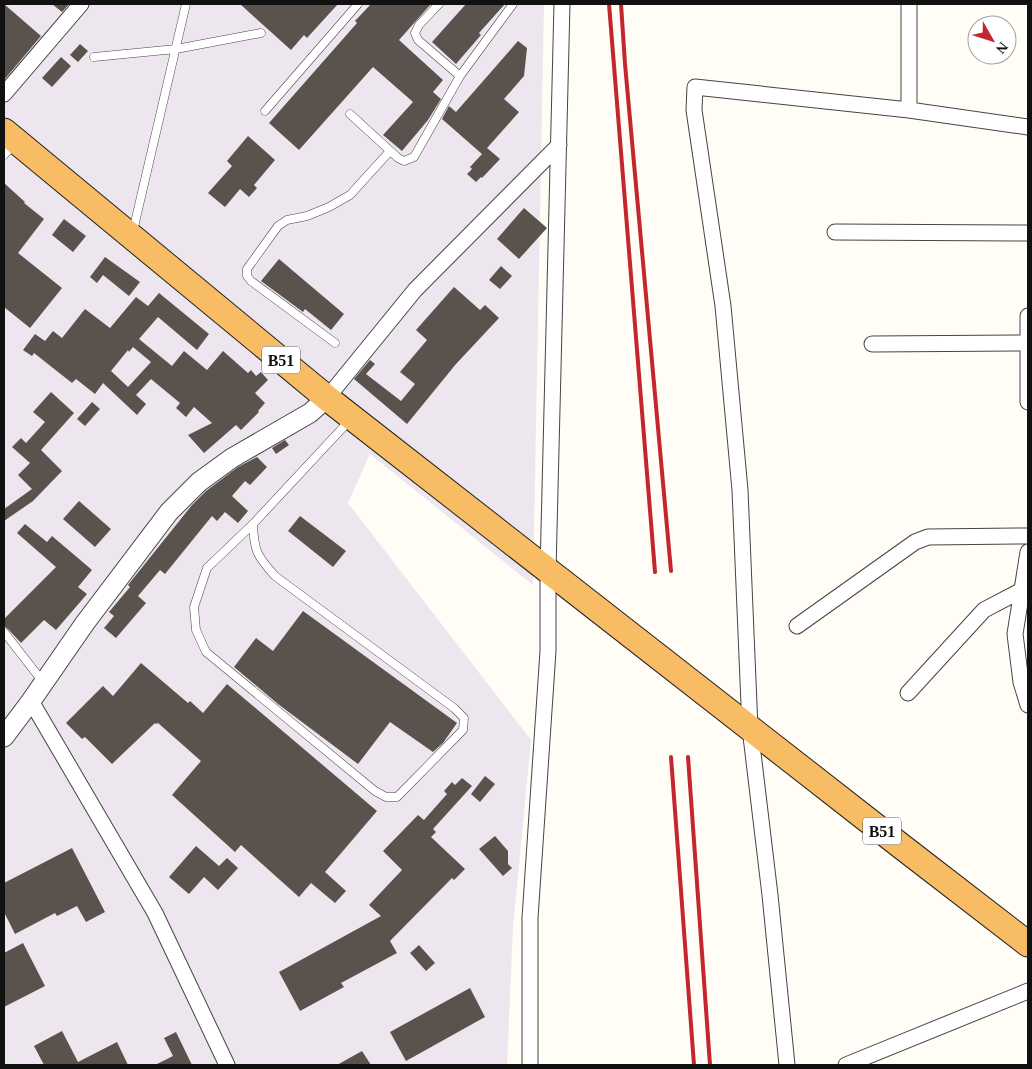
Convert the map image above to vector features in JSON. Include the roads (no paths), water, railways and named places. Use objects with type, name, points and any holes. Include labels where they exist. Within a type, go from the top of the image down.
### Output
[{"type":"highway","name":"B51","points":[[8,142],[131,236],[327,398],[1028,944]]},
{"type":"street","points":[[4,94],[81,4]]},
{"type":"street","points":[[530,1065],[530,918],[548,650],[548,571],[562,4]]},
{"type":"street","points":[[909,4],[909,110]]},
{"type":"street","points":[[787,1065],[770,895],[750,728],[740,490],[723,306],[694,110],[695,86],[909,110],[1028,128]]},
{"type":"street","points":[[4,737],[84,623],[175,506],[199,482],[232,458],[310,413],[327,398],[415,290],[559,145]]},
{"type":"street","points":[[835,232],[1028,233]]},
{"type":"street","points":[[1028,316],[1028,402]]},
{"type":"street","points":[[872,344],[1027,343]]},
{"type":"street","points":[[797,626],[915,542],[928,537],[1028,536]]},
{"type":"street","points":[[1028,552],[1015,634],[1021,682],[1028,705]]},
{"type":"street","points":[[908,693],[984,610],[1022,590]]},
{"type":"street","points":[[31,701],[155,913],[227,1065]]},
{"type":"street","points":[[846,1065],[1028,991]]},
{"type":"lane","points":[[131,236],[186,4]]},
{"type":"lane","points":[[264,111],[358,4]]},
{"type":"lane","points":[[439,4],[419,25],[415,32],[418,40],[460,76]]},
{"type":"lane","points":[[350,114],[398,158],[404,161],[414,157],[460,76],[513,4]]},
{"type":"lane","points":[[94,57],[176,49],[261,33]]},
{"type":"lane","points":[[335,343],[251,281],[247,276],[247,269],[278,226],[286,220],[307,216],[350,196],[390,151]]},
{"type":"lane","points":[[253,524],[253,544],[260,560],[275,576],[454,708],[464,718],[463,730],[397,797],[386,797],[375,791],[206,652],[196,630],[194,607],[207,568],[253,524],[352,417]]},
{"type":"lane","points":[[4,632],[43,682]]},
{"type":"railway","points":[[609,4],[655,572]]},
{"type":"railway","points":[[621,4],[671,571]]},
{"type":"railway","points":[[671,757],[694,1065]]},
{"type":"railway","points":[[688,757],[710,1065]]}]
